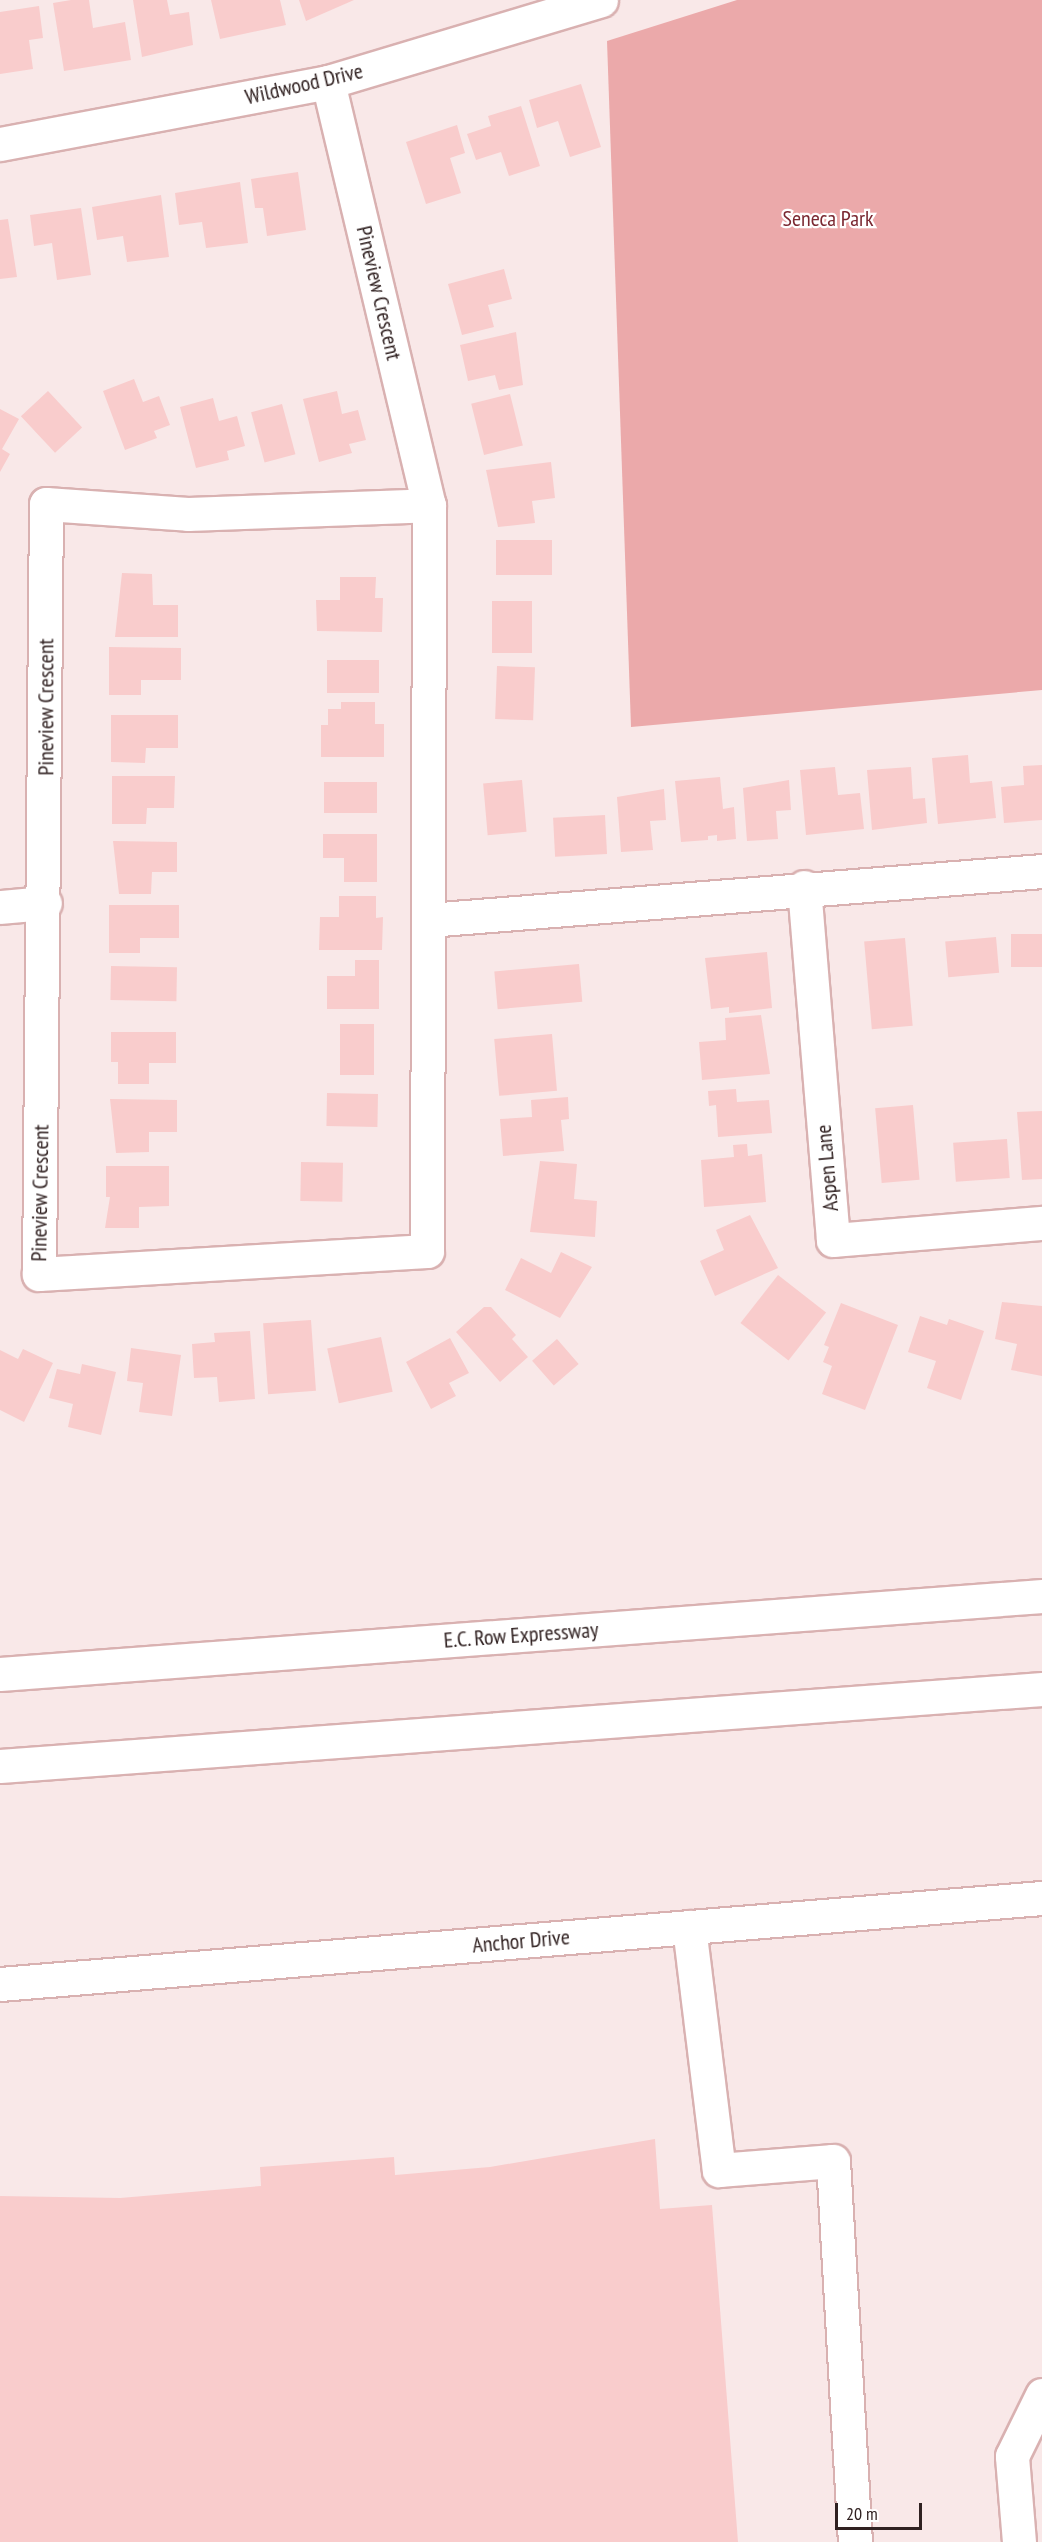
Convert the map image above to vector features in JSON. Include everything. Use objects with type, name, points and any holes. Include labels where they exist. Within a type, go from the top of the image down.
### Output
[{"type":"main road","name":"Wildwood Drive","points":[[0,144],[328,82],[601,0]]},
{"type":"main road","name":"Pineview Crescent","points":[[328,82],[429,505],[428,1251],[39,1274],[45,903],[46,504],[188,514],[429,505]]},
{"type":"main road","points":[[428,921],[804,887],[1042,871]]},
{"type":"main road","name":"Aspen Lane","points":[[804,887],[833,1240],[1042,1223]]},
{"type":"main road","points":[[0,907],[45,903]]},
{"type":"main road","name":"E.C. Row Expressway","points":[[0,1674],[1042,1596]]},
{"type":"main road","points":[[0,1766],[1042,1689]]},
{"type":"main road","name":"Anchor Drive","points":[[0,1984],[1042,1898]]},
{"type":"main road","points":[[689,1927],[719,2170],[833,2161],[855,2542]]},
{"type":"main road","points":[[1019,2542],[1012,2456],[1042,2395]]},
{"type":"green space","name":"Seneca Park","points":[[737,0],[1042,0],[1042,690],[631,727],[607,41]]},
{"type":"building","points":[[89,0],[93,28],[125,22],[131,60],[64,71],[53,3]]},
{"type":"building","points":[[133,0],[167,0],[170,15],[189,12],[193,45],[142,57]]},
{"type":"building","points":[[211,0],[280,0],[286,25],[220,39]]},
{"type":"building","points":[[299,0],[354,0],[306,21]]},
{"type":"building","points":[[39,6],[43,38],[29,40],[33,69],[0,74],[0,12]]},
{"type":"building","points":[[581,84],[601,147],[570,157],[558,121],[537,128],[529,100]]},
{"type":"building","points":[[521,106],[540,166],[509,176],[501,152],[476,160],[467,134],[491,126],[488,116]]},
{"type":"building","points":[[457,125],[465,153],[450,158],[461,193],[426,204],[406,142]]},
{"type":"building","points":[[298,172],[306,230],[267,236],[263,208],[255,208],[251,179]]},
{"type":"building","points":[[240,182],[248,243],[206,248],[202,222],[179,225],[175,193]]},
{"type":"building","points":[[161,195],[169,257],[127,262],[123,236],[97,240],[92,207]]},
{"type":"building","points":[[81,208],[91,275],[57,280],[52,243],[34,246],[30,215]]},
{"type":"building","points":[[8,219],[17,277],[0,279],[0,220]]},
{"type":"building","points":[[504,269],[512,299],[488,305],[494,327],[462,335],[448,284]]},
{"type":"building","points":[[516,332],[523,385],[499,390],[495,375],[468,381],[460,345]]},
{"type":"building","points":[[134,379],[143,402],[159,396],[170,425],[154,431],[157,438],[125,450],[103,391]]},
{"type":"building","points":[[48,391],[82,428],[55,453],[21,416]]},
{"type":"building","points":[[337,391],[342,414],[358,410],[366,440],[349,444],[352,453],[319,462],[303,399]]},
{"type":"building","points":[[510,394],[523,445],[484,455],[471,404]]},
{"type":"building","points":[[213,398],[219,421],[237,416],[245,446],[227,451],[229,460],[196,468],[180,407]]},
{"type":"building","points":[[282,404],[295,454],[265,463],[251,412]]},
{"type":"building","points":[[0,409],[19,419],[2,449],[10,454],[0,472]]},
{"type":"building","points":[[551,462],[555,498],[532,501],[535,523],[498,527],[486,470]]},
{"type":"building","points":[[496,540],[552,540],[552,575],[496,575]]},
{"type":"building","points":[[122,573],[152,574],[153,605],[178,605],[178,637],[115,637]]},
{"type":"building","points":[[340,577],[376,577],[375,598],[383,598],[382,632],[317,631],[316,600],[340,600]]},
{"type":"building","points":[[492,601],[532,601],[532,653],[492,653]]},
{"type":"building","points":[[109,647],[181,648],[181,680],[141,680],[141,695],[109,695]]},
{"type":"building","points":[[327,660],[379,660],[379,693],[327,693]]},
{"type":"building","points":[[497,666],[535,667],[533,720],[495,719]]},
{"type":"building","points":[[341,702],[375,702],[375,724],[384,724],[384,757],[321,757],[321,725],[328,725],[328,709],[341,709]]},
{"type":"building","points":[[111,715],[178,715],[178,748],[146,748],[145,763],[111,762]]},
{"type":"building","points":[[968,755],[970,783],[992,781],[996,818],[938,824],[932,758]]},
{"type":"building","points":[[1042,765],[1042,820],[1004,823],[1001,787],[1024,785],[1023,766]]},
{"type":"building","points":[[835,767],[838,795],[860,793],[864,829],[806,835],[800,770]]},
{"type":"building","points":[[911,767],[913,799],[925,798],[927,823],[872,830],[867,770]]},
{"type":"building","points":[[112,776],[175,776],[174,808],[147,808],[146,824],[112,824]]},
{"type":"building","points":[[720,777],[723,809],[734,807],[736,839],[717,841],[717,835],[708,836],[708,840],[681,842],[675,781]]},
{"type":"building","points":[[522,780],[527,832],[488,835],[483,783]]},
{"type":"building","points":[[789,780],[791,810],[776,811],[778,839],[747,841],[743,788]]},
{"type":"building","points":[[324,782],[377,782],[377,813],[324,813]]},
{"type":"building","points":[[664,789],[666,820],[650,821],[653,850],[621,852],[617,797]]},
{"type":"building","points":[[605,815],[607,854],[555,857],[553,818]]},
{"type":"building","points":[[323,834],[377,834],[377,882],[344,882],[344,858],[323,858]]},
{"type":"building","points":[[113,841],[177,842],[177,872],[152,872],[151,894],[119,894]]},
{"type":"building","points":[[339,896],[376,896],[376,918],[383,917],[382,950],[319,950],[320,917],[339,917]]},
{"type":"building","points":[[109,905],[179,905],[179,938],[140,938],[140,953],[109,953]]},
{"type":"building","points":[[1011,934],[1042,934],[1042,967],[1011,967]]},
{"type":"building","points":[[996,937],[999,973],[948,977],[945,941]]},
{"type":"building","points":[[905,938],[913,1026],[872,1029],[864,942]]},
{"type":"building","points":[[767,952],[772,1008],[729,1013],[729,1007],[711,1009],[705,958]]},
{"type":"building","points":[[355,960],[379,960],[379,1009],[327,1009],[327,976],[355,976]]},
{"type":"building","points":[[579,964],[582,1002],[498,1009],[494,971]]},
{"type":"building","points":[[111,966],[177,967],[176,1001],[110,1000]]},
{"type":"building","points":[[761,1015],[770,1074],[702,1080],[699,1042],[726,1040],[725,1018]]},
{"type":"building","points":[[340,1024],[374,1024],[374,1075],[340,1075]]},
{"type":"building","points":[[111,1032],[176,1032],[176,1063],[149,1063],[149,1084],[118,1084],[118,1062],[111,1062]]},
{"type":"building","points":[[552,1034],[557,1091],[499,1096],[494,1039]]},
{"type":"building","points":[[736,1089],[737,1102],[769,1100],[772,1133],[718,1137],[716,1105],[709,1106],[708,1091]]},
{"type":"building","points":[[327,1093],[378,1094],[377,1127],[326,1126]]},
{"type":"building","points":[[568,1097],[569,1119],[561,1120],[564,1151],[503,1156],[500,1119],[532,1117],[531,1100]]},
{"type":"building","points":[[110,1099],[177,1100],[177,1132],[149,1132],[149,1152],[116,1153]]},
{"type":"building","points":[[913,1105],[920,1180],[882,1183],[875,1108]]},
{"type":"building","points":[[1042,1111],[1042,1179],[1022,1180],[1017,1112]]},
{"type":"building","points":[[1007,1139],[1010,1178],[956,1182],[953,1143]]},
{"type":"building","points":[[747,1144],[748,1156],[762,1154],[766,1202],[704,1207],[701,1160],[734,1157],[733,1145]]},
{"type":"building","points":[[540,1161],[577,1164],[574,1199],[597,1201],[595,1237],[530,1232]]},
{"type":"building","points":[[301,1162],[343,1163],[342,1202],[300,1201]]},
{"type":"building","points":[[106,1166],[169,1166],[169,1206],[139,1207],[139,1228],[105,1228],[110,1197],[106,1197]]},
{"type":"building","points":[[750,1215],[778,1268],[715,1296],[700,1261],[724,1250],[716,1230]]},
{"type":"building","points":[[561,1252],[592,1267],[560,1318],[505,1290],[521,1258],[551,1273]]},
{"type":"building","points":[[778,1275],[826,1313],[789,1361],[740,1323]]},
{"type":"building","points":[[1002,1302],[1042,1306],[1042,1376],[1011,1370],[1017,1344],[995,1339]]},
{"type":"building","points":[[841,1303],[898,1325],[865,1410],[822,1394],[832,1366],[823,1362],[829,1347],[824,1345]]},
{"type":"building","points":[[484,1307],[491,1307],[516,1335],[512,1339],[528,1357],[500,1382],[456,1332]]},
{"type":"building","points":[[920,1316],[947,1325],[949,1319],[984,1331],[961,1400],[927,1388],[936,1361],[908,1352]]},
{"type":"building","points":[[311,1320],[316,1391],[268,1394],[263,1323]]},
{"type":"building","points":[[250,1331],[255,1399],[219,1402],[217,1377],[194,1378],[192,1344],[215,1342],[214,1333]]},
{"type":"building","points":[[381,1337],[393,1392],[339,1403],[327,1348]]},
{"type":"building","points":[[450,1338],[469,1373],[449,1383],[456,1396],[431,1409],[406,1362]]},
{"type":"building","points":[[557,1339],[579,1364],[554,1386],[532,1361]]},
{"type":"building","points":[[131,1348],[181,1355],[172,1416],[139,1412],[143,1383],[127,1381]]},
{"type":"building","points":[[23,1349],[53,1363],[24,1422],[0,1410],[0,1350],[18,1359]]},
{"type":"building","points":[[82,1364],[116,1372],[101,1435],[68,1427],[73,1404],[49,1398],[57,1369],[80,1374]]},
{"type":"building","points":[[655,2139],[660,2209],[712,2205],[738,2542],[0,2542],[0,2196],[120,2198],[261,2186],[260,2167],[394,2157],[395,2175],[490,2167]]}]
